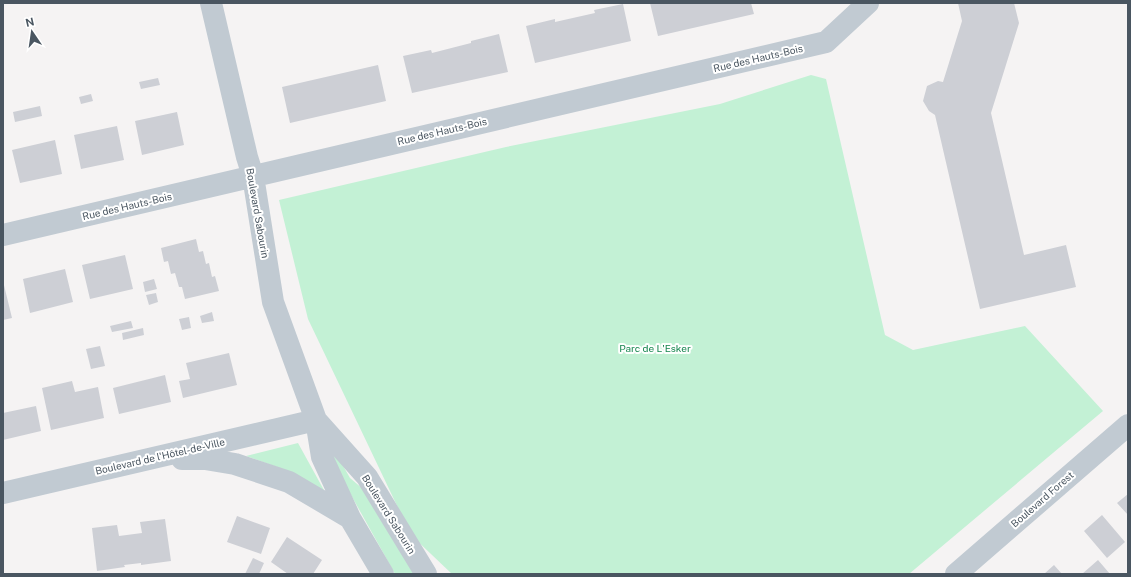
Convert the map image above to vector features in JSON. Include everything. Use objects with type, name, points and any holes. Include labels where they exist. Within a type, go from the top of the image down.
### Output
[{"type":"street","name":"Boulevard Sabourin","points":[[211,3],[247,157],[253,176],[273,302],[316,420],[322,457],[350,518],[382,574]]},
{"type":"street","name":"Rue des Hauts-Bois","points":[[3,235],[826,42],[868,3]]},
{"type":"street","name":"Boulevard Sabourin","points":[[316,420],[367,476],[426,574]]},
{"type":"street","name":"Boulevard de l'Hôtel-de-Ville","points":[[3,492],[316,420]]},
{"type":"street","name":"Boulevard Forest","points":[[956,574],[1128,425]]},
{"type":"street","points":[[147,459],[205,459],[235,464],[289,482],[350,518]]},
{"type":"green space","name":"Parc de L'Esker","points":[[811,75],[826,79],[885,335],[913,350],[1025,326],[1103,411],[909,574],[452,574],[411,535],[308,319],[279,200],[506,147],[720,104]]},
{"type":"green space","points":[[298,443],[325,492],[288,471],[246,456]]},
{"type":"green space","points":[[333,448],[350,478],[370,495],[414,574],[395,574],[326,450]]},
{"type":"building","points":[[650,3],[751,3],[754,14],[658,36]]},
{"type":"building","points":[[958,3],[1014,3],[1019,23],[991,113],[1024,255],[1066,245],[1076,287],[980,309],[935,115],[929,111],[923,101],[927,86],[938,81],[943,82],[962,21]]},
{"type":"building","points":[[623,4],[631,41],[535,63],[526,26],[555,19],[555,22],[595,13],[594,10]]},
{"type":"building","points":[[499,34],[508,72],[412,93],[403,56],[431,50],[432,53]]},
{"type":"building","points":[[378,65],[386,101],[290,123],[282,87]]},
{"type":"building","points":[[158,78],[160,85],[141,89],[139,82]]},
{"type":"building","points":[[91,94],[93,101],[81,104],[79,97]]},
{"type":"building","points":[[40,106],[42,116],[15,122],[13,112]]},
{"type":"building","points":[[177,112],[184,145],[142,155],[135,121]]},
{"type":"building","points":[[117,126],[124,160],[81,169],[74,135]]},
{"type":"building","points":[[55,140],[62,174],[20,183],[12,150]]},
{"type":"building","points":[[196,239],[199,252],[203,251],[206,264],[209,263],[212,277],[215,276],[219,291],[185,299],[182,287],[179,287],[175,273],[171,274],[168,261],[164,262],[161,248]]},
{"type":"building","points":[[125,255],[133,289],[90,299],[82,265]]},
{"type":"building","points":[[65,269],[73,302],[30,313],[23,279]]},
{"type":"building","points":[[154,279],[157,289],[145,292],[143,282]]},
{"type":"building","points":[[3,281],[12,318],[3,320]]},
{"type":"building","points":[[156,293],[158,302],[149,305],[146,295]]},
{"type":"building","points":[[212,312],[214,321],[202,323],[200,316]]},
{"type":"building","points":[[189,317],[191,328],[182,330],[179,319]]},
{"type":"building","points":[[131,321],[133,328],[112,332],[110,326]]},
{"type":"building","points":[[143,328],[144,335],[123,340],[122,333]]},
{"type":"building","points":[[100,346],[105,366],[91,369],[86,349]]},
{"type":"building","points":[[229,353],[237,385],[183,398],[179,381],[190,379],[186,363]]},
{"type":"building","points":[[165,375],[171,402],[119,414],[113,388]]},
{"type":"building","points":[[72,381],[75,392],[98,387],[104,418],[51,430],[42,388]]},
{"type":"building","points":[[36,406],[41,431],[3,440],[3,413]]},
{"type":"building","points":[[1128,494],[1128,515],[1117,503]]},
{"type":"building","points":[[1102,515],[1125,542],[1107,558],[1084,531]]},
{"type":"building","points":[[237,516],[270,528],[261,554],[227,542]]},
{"type":"building","points":[[165,519],[171,561],[141,565],[141,563],[124,565],[125,567],[97,571],[92,528],[117,525],[119,536],[142,533],[140,522]]},
{"type":"building","points":[[287,537],[322,560],[313,574],[288,574],[271,562]]},
{"type":"building","points":[[253,558],[264,563],[259,574],[245,574]]},
{"type":"building","points":[[1098,560],[1110,574],[1082,574]]},
{"type":"building","points":[[1054,565],[1062,574],[1044,574]]}]
